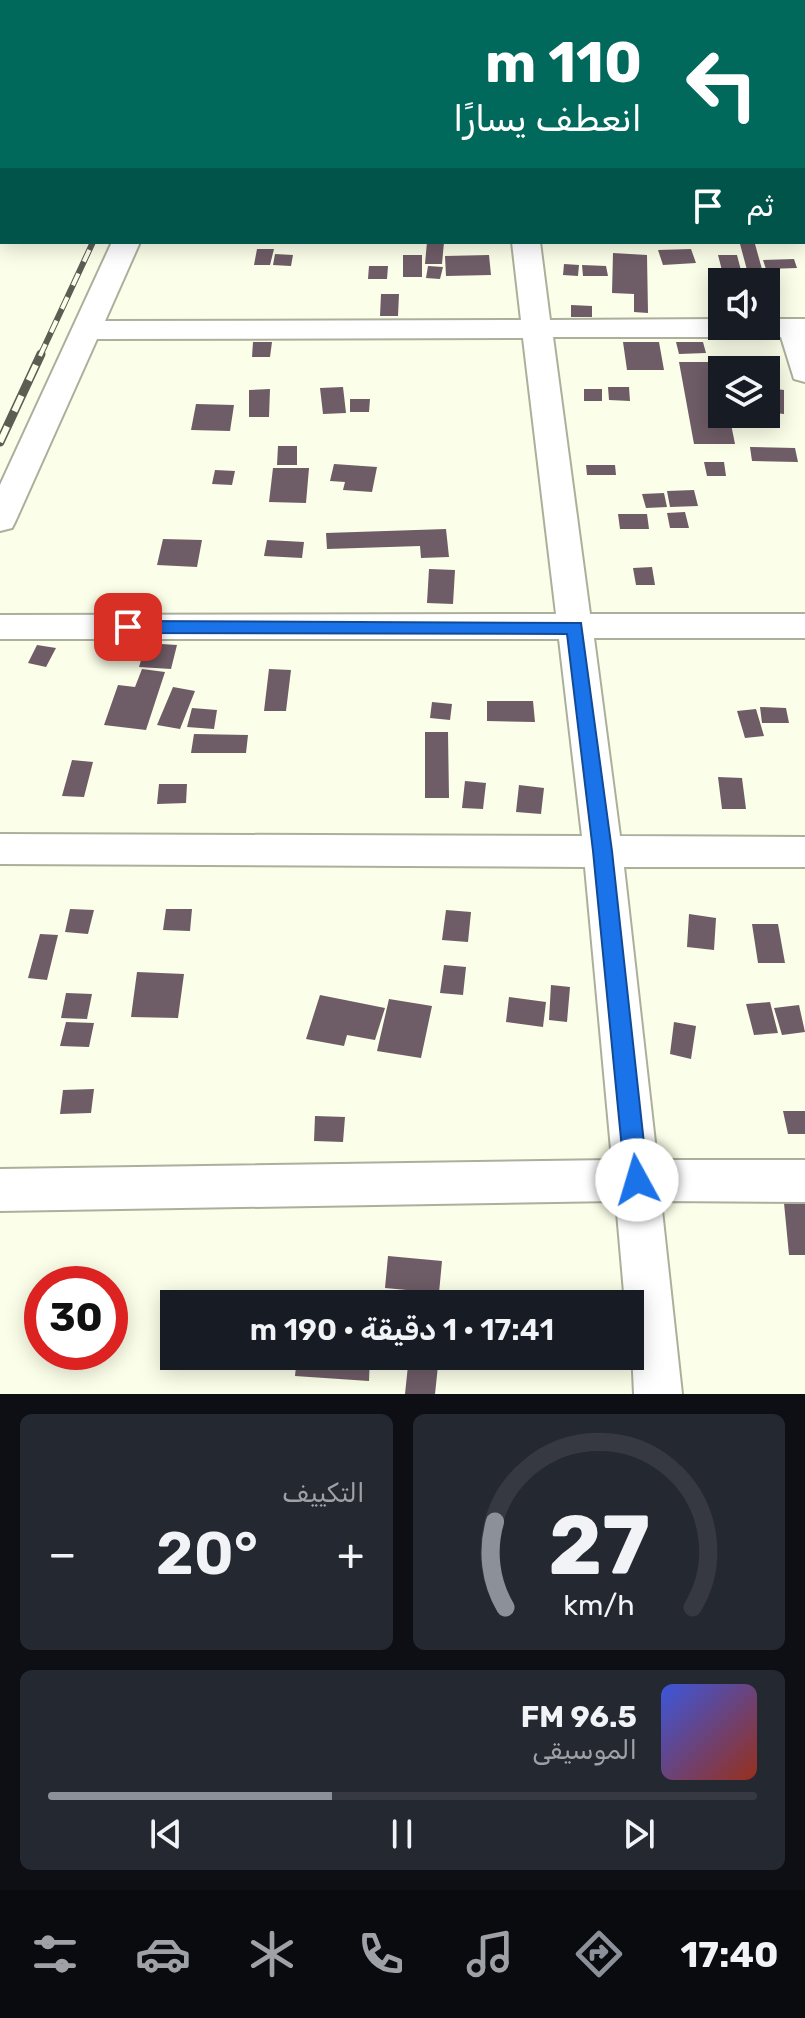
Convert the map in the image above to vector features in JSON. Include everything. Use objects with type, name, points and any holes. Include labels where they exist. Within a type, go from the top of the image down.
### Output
[{"type":"street","points":[[0,520],[125,244]]},
{"type":"street","points":[[526,244],[603,851],[658,1394]]},
{"type":"street","points":[[86,330],[799,328],[805,373]]},
{"type":"street","points":[[0,627],[805,626]]},
{"type":"street","points":[[0,849],[805,852]]},
{"type":"street","points":[[0,1190],[637,1180],[805,1181]]},
{"type":"building","points":[[427,244],[444,244],[442,264],[425,264]]},
{"type":"building","points":[[740,244],[755,244],[762,268],[746,268]]},
{"type":"building","points":[[257,249],[274,249],[270,265],[254,265]]},
{"type":"building","points":[[691,249],[696,263],[663,265],[658,250]]},
{"type":"building","points":[[613,253],[647,255],[648,313],[634,312],[634,294],[612,293]]},
{"type":"building","points":[[275,254],[293,255],[291,266],[273,265]]},
{"type":"building","points":[[403,255],[422,255],[422,277],[403,277]]},
{"type":"building","points":[[489,255],[491,275],[446,276],[445,256]]},
{"type":"building","points":[[718,255],[737,255],[740,268],[721,268]]},
{"type":"building","points":[[794,259],[797,268],[766,268],[763,260]]},
{"type":"building","points":[[564,264],[579,265],[578,276],[563,275]]},
{"type":"building","points":[[582,265],[606,266],[608,276],[583,276]]},
{"type":"building","points":[[369,266],[388,266],[387,279],[368,279]]},
{"type":"building","points":[[428,266],[443,267],[440,279],[426,278]]},
{"type":"building","points":[[381,294],[399,294],[398,316],[380,316]]},
{"type":"building","points":[[571,305],[592,306],[592,317],[571,317]]},
{"type":"building","points":[[253,342],[272,342],[270,357],[252,357]]},
{"type":"building","points":[[623,342],[659,342],[664,370],[627,370]]},
{"type":"building","points":[[676,342],[703,342],[706,353],[679,354]]},
{"type":"building","points":[[679,362],[708,362],[708,428],[732,428],[735,444],[694,444]]},
{"type":"building","points":[[343,387],[346,413],[323,414],[320,388]]},
{"type":"building","points":[[608,387],[629,387],[630,401],[609,400]]},
{"type":"building","points":[[270,389],[269,417],[249,417],[249,390]]},
{"type":"building","points":[[584,389],[602,389],[602,401],[584,401]]},
{"type":"building","points":[[780,390],[784,390],[784,414],[780,414]]},
{"type":"building","points":[[350,399],[370,399],[369,412],[350,412]]},
{"type":"building","points":[[196,404],[234,405],[230,431],[191,430]]},
{"type":"building","points":[[278,446],[297,446],[297,465],[277,465]]},
{"type":"building","points":[[750,447],[795,448],[798,462],[752,461]]},
{"type":"building","points":[[704,462],[724,462],[726,476],[707,476]]},
{"type":"building","points":[[334,464],[377,467],[372,492],[343,490],[345,482],[330,481]]},
{"type":"building","points":[[586,465],[615,465],[616,475],[587,475]]},
{"type":"building","points":[[273,468],[309,468],[306,503],[269,502]]},
{"type":"building","points":[[215,470],[235,471],[232,485],[212,484]]},
{"type":"building","points":[[694,490],[698,506],[670,507],[667,491]]},
{"type":"building","points":[[664,493],[667,507],[646,508],[642,494]]},
{"type":"building","points":[[685,512],[689,528],[670,528],[667,513]]},
{"type":"building","points":[[618,514],[647,514],[649,529],[620,529]]},
{"type":"building","points":[[446,529],[449,557],[421,558],[420,546],[327,549],[326,533]]},
{"type":"building","points":[[163,539],[202,540],[197,567],[157,565]]},
{"type":"building","points":[[267,540],[304,542],[302,558],[264,556]]},
{"type":"building","points":[[652,567],[655,585],[636,585],[633,568]]},
{"type":"building","points":[[429,569],[455,570],[453,604],[427,603]]},
{"type":"building","points":[[146,643],[177,645],[171,669],[139,667]]},
{"type":"building","points":[[37,645],[56,648],[46,667],[28,663]]},
{"type":"building","points":[[142,669],[165,672],[146,730],[104,725],[118,685],[135,687]]},
{"type":"building","points":[[269,669],[291,670],[286,711],[264,711]]},
{"type":"building","points":[[173,687],[195,691],[180,729],[157,725]]},
{"type":"building","points":[[487,701],[533,701],[535,722],[487,721]]},
{"type":"building","points":[[432,702],[452,704],[450,720],[430,718]]},
{"type":"building","points":[[760,707],[786,708],[789,723],[762,723]]},
{"type":"building","points":[[192,708],[217,710],[214,729],[187,727]]},
{"type":"building","points":[[756,709],[764,736],[745,738],[737,711]]},
{"type":"building","points":[[425,732],[448,732],[449,798],[425,798]]},
{"type":"building","points":[[194,734],[248,735],[246,753],[191,753]]},
{"type":"building","points":[[72,760],[93,762],[84,797],[62,796]]},
{"type":"building","points":[[718,777],[742,778],[746,809],[722,809]]},
{"type":"building","points":[[465,781],[486,783],[483,809],[462,808]]},
{"type":"building","points":[[159,784],[187,784],[186,803],[157,804]]},
{"type":"building","points":[[519,785],[544,788],[541,814],[516,812]]},
{"type":"building","points":[[70,909],[94,910],[88,934],[65,932]]},
{"type":"building","points":[[166,909],[192,909],[190,931],[163,930]]},
{"type":"building","points":[[446,910],[471,912],[468,942],[442,940]]},
{"type":"building","points":[[689,914],[716,918],[714,950],[687,947]]},
{"type":"building","points":[[752,924],[778,924],[785,963],[758,963]]},
{"type":"building","points":[[40,934],[58,935],[47,980],[28,978]]},
{"type":"building","points":[[444,965],[466,967],[463,995],[440,993]]},
{"type":"building","points":[[137,972],[184,974],[178,1018],[131,1017]]},
{"type":"building","points":[[551,985],[570,987],[567,1022],[549,1020]]},
{"type":"building","points":[[66,993],[92,994],[87,1019],[61,1018]]},
{"type":"building","points":[[320,995],[385,1008],[375,1040],[347,1035],[344,1046],[306,1039]]},
{"type":"building","points":[[509,997],[546,1002],[543,1027],[506,1022]]},
{"type":"building","points":[[389,999],[432,1006],[421,1058],[377,1051]]},
{"type":"building","points":[[770,1002],[778,1033],[754,1035],[746,1004]]},
{"type":"building","points":[[799,1005],[805,1032],[782,1035],[774,1008]]},
{"type":"building","points":[[66,1022],[94,1023],[89,1047],[60,1046]]},
{"type":"building","points":[[674,1022],[696,1026],[691,1059],[670,1054]]},
{"type":"building","points":[[94,1089],[91,1113],[60,1114],[63,1090]]},
{"type":"building","points":[[783,1111],[805,1111],[805,1134],[788,1134]]},
{"type":"building","points":[[315,1116],[345,1117],[343,1142],[314,1141]]},
{"type":"building","points":[[784,1203],[805,1204],[805,1255],[789,1255]]},
{"type":"building","points":[[388,1256],[442,1261],[439,1290],[385,1288]]},
{"type":"building","points":[[296,1370],[369,1370],[369,1381],[295,1376]]},
{"type":"building","points":[[408,1370],[438,1370],[435,1394],[405,1394]]},
{"type":"railway","points":[[40,356],[92,244]]},
{"type":"railway","points":[[0,442],[41,354]]},
{"type":"route","points":[[128,627],[575,627],[603,851],[637,1180]]}]
